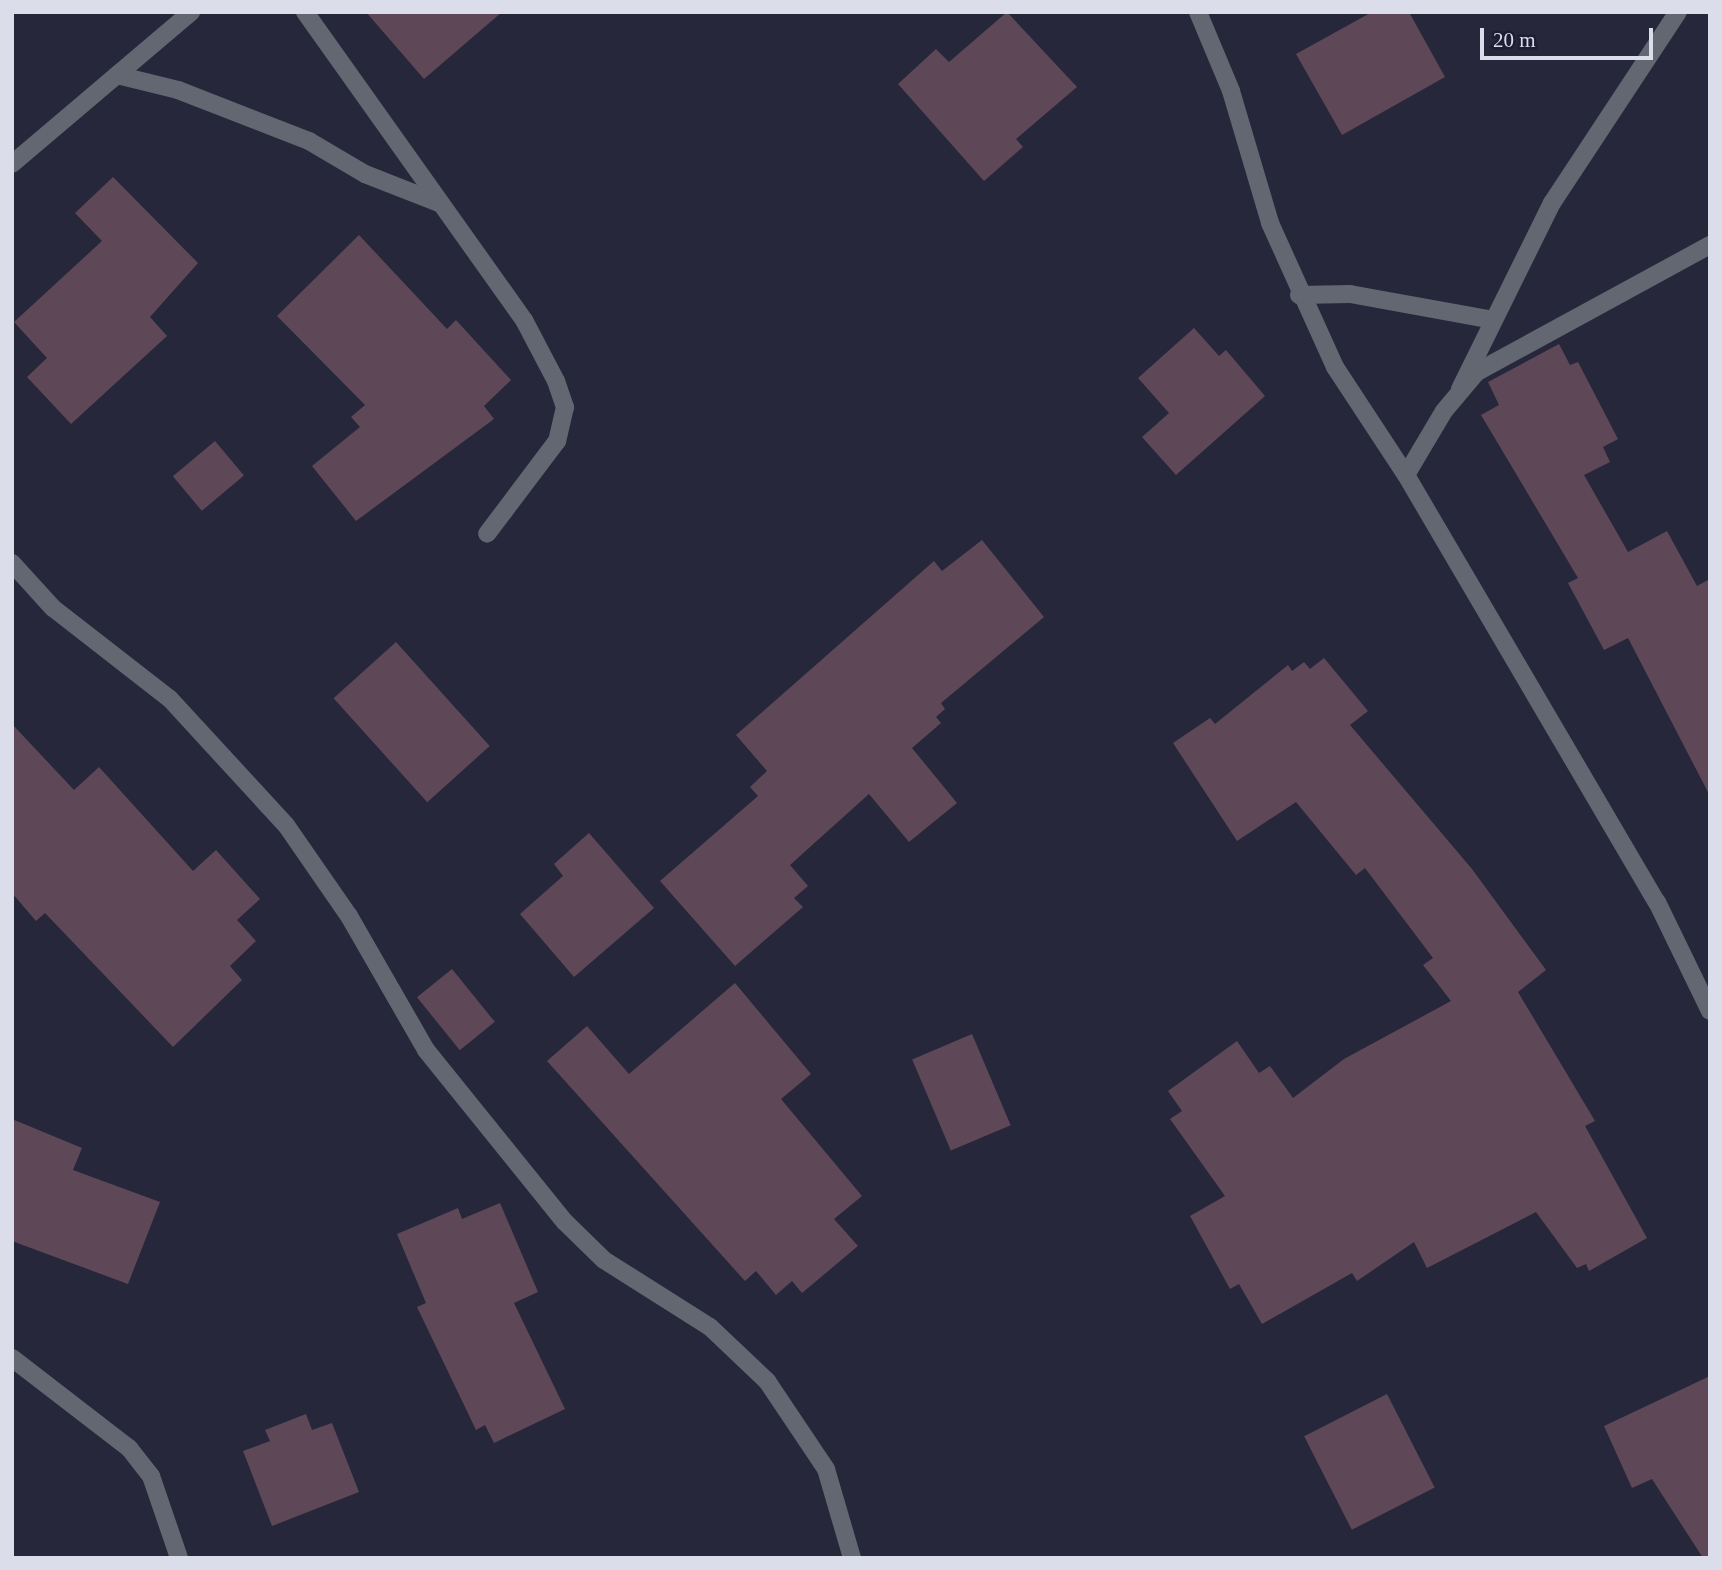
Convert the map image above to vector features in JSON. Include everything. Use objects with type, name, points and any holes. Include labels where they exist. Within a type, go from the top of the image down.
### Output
[{"type":"street","points":[[12,164],[191,12]]},
{"type":"street","points":[[305,12],[524,320],[565,407],[557,441],[487,534]]},
{"type":"street","points":[[1198,12],[1299,295],[1335,367],[1406,474],[1657,902],[1710,1011]]},
{"type":"street","points":[[1406,474],[1460,389],[1552,203],[1678,12]]},
{"type":"street","points":[[117,75],[178,90],[297,136],[439,204]]},
{"type":"street","points":[[1460,389],[1503,354],[1710,245]]},
{"type":"street","points":[[1299,295],[1350,294],[1493,320]]},
{"type":"street","points":[[12,563],[53,608],[170,699],[286,825],[349,916],[426,1050],[565,1222],[604,1260],[710,1326],[767,1381],[826,1469],[852,1558]]},
{"type":"street","points":[[12,1358],[129,1448],[151,1476],[179,1558]]},
{"type":"building","points":[[366,12],[502,12],[424,79]]},
{"type":"building","points":[[1007,12],[1077,87],[1016,139],[1023,147],[984,181],[898,84],[936,49],[949,62]]},
{"type":"building","points":[[1372,12],[1409,12],[1445,77],[1342,135],[1296,54]]},
{"type":"building","points":[[113,177],[198,263],[150,317],[167,336],[71,424],[27,377],[47,358],[14,322],[102,241],[75,213]]},
{"type":"building","points":[[359,235],[447,329],[456,320],[511,380],[484,406],[494,419],[356,521],[312,466],[360,427],[351,417],[365,405],[277,316]]},
{"type":"building","points":[[1194,328],[1219,356],[1226,350],[1265,396],[1176,475],[1142,437],[1169,413],[1138,378]]},
{"type":"building","points":[[1559,344],[1570,365],[1578,362],[1618,439],[1603,447],[1610,462],[1584,475],[1628,552],[1667,531],[1697,586],[1710,579],[1710,796],[1628,638],[1604,650],[1568,583],[1578,578],[1481,415],[1499,405],[1488,382]]},
{"type":"building","points":[[215,441],[244,475],[202,511],[173,476]]},
{"type":"building","points":[[982,540],[1044,617],[941,703],[945,709],[936,717],[941,723],[912,748],[957,803],[909,842],[869,794],[790,865],[808,886],[794,898],[803,907],[735,966],[660,881],[758,796],[750,787],[767,771],[736,735],[934,561],[942,571]]},
{"type":"building","points":[[396,642],[490,746],[427,802],[334,698]]},
{"type":"building","points":[[1324,658],[1368,711],[1350,725],[1472,869],[1546,970],[1518,992],[1595,1121],[1585,1126],[1647,1238],[1589,1271],[1586,1264],[1577,1268],[1536,1212],[1427,1268],[1414,1242],[1357,1281],[1352,1273],[1262,1324],[1239,1284],[1230,1289],[1190,1216],[1225,1196],[1170,1119],[1182,1111],[1168,1091],[1237,1041],[1259,1073],[1270,1066],[1293,1098],[1344,1059],[1451,1001],[1423,965],[1433,958],[1365,868],[1356,875],[1296,802],[1237,841],[1173,743],[1210,718],[1215,724],[1288,665],[1292,671],[1304,662],[1310,669]]},
{"type":"building","points":[[12,724],[74,790],[99,767],[193,871],[216,850],[260,899],[237,920],[256,941],[230,966],[242,980],[173,1047],[45,913],[36,921],[12,893]]},
{"type":"building","points":[[589,833],[654,908],[574,977],[520,914],[563,876],[554,864]]},
{"type":"building","points":[[452,969],[495,1022],[460,1050],[417,997]]},
{"type":"building","points":[[735,983],[811,1074],[781,1099],[862,1196],[834,1219],[858,1246],[802,1293],[792,1281],[776,1295],[756,1271],[745,1281],[547,1061],[587,1026],[629,1074]]},
{"type":"building","points":[[972,1034],[1011,1125],[951,1151],[912,1059]]},
{"type":"building","points":[[12,1119],[82,1148],[73,1170],[160,1202],[128,1284],[12,1241]]},
{"type":"building","points":[[500,1203],[538,1292],[514,1303],[565,1409],[494,1443],[485,1425],[476,1430],[417,1307],[426,1303],[397,1234],[458,1208],[462,1219]]},
{"type":"building","points":[[1710,1376],[1710,1558],[1703,1558],[1652,1479],[1632,1488],[1604,1426]]},
{"type":"building","points":[[1387,1394],[1435,1488],[1352,1530],[1304,1436]]},
{"type":"building","points":[[306,1414],[312,1430],[332,1423],[359,1492],[272,1526],[243,1451],[270,1441],[265,1430]]}]
